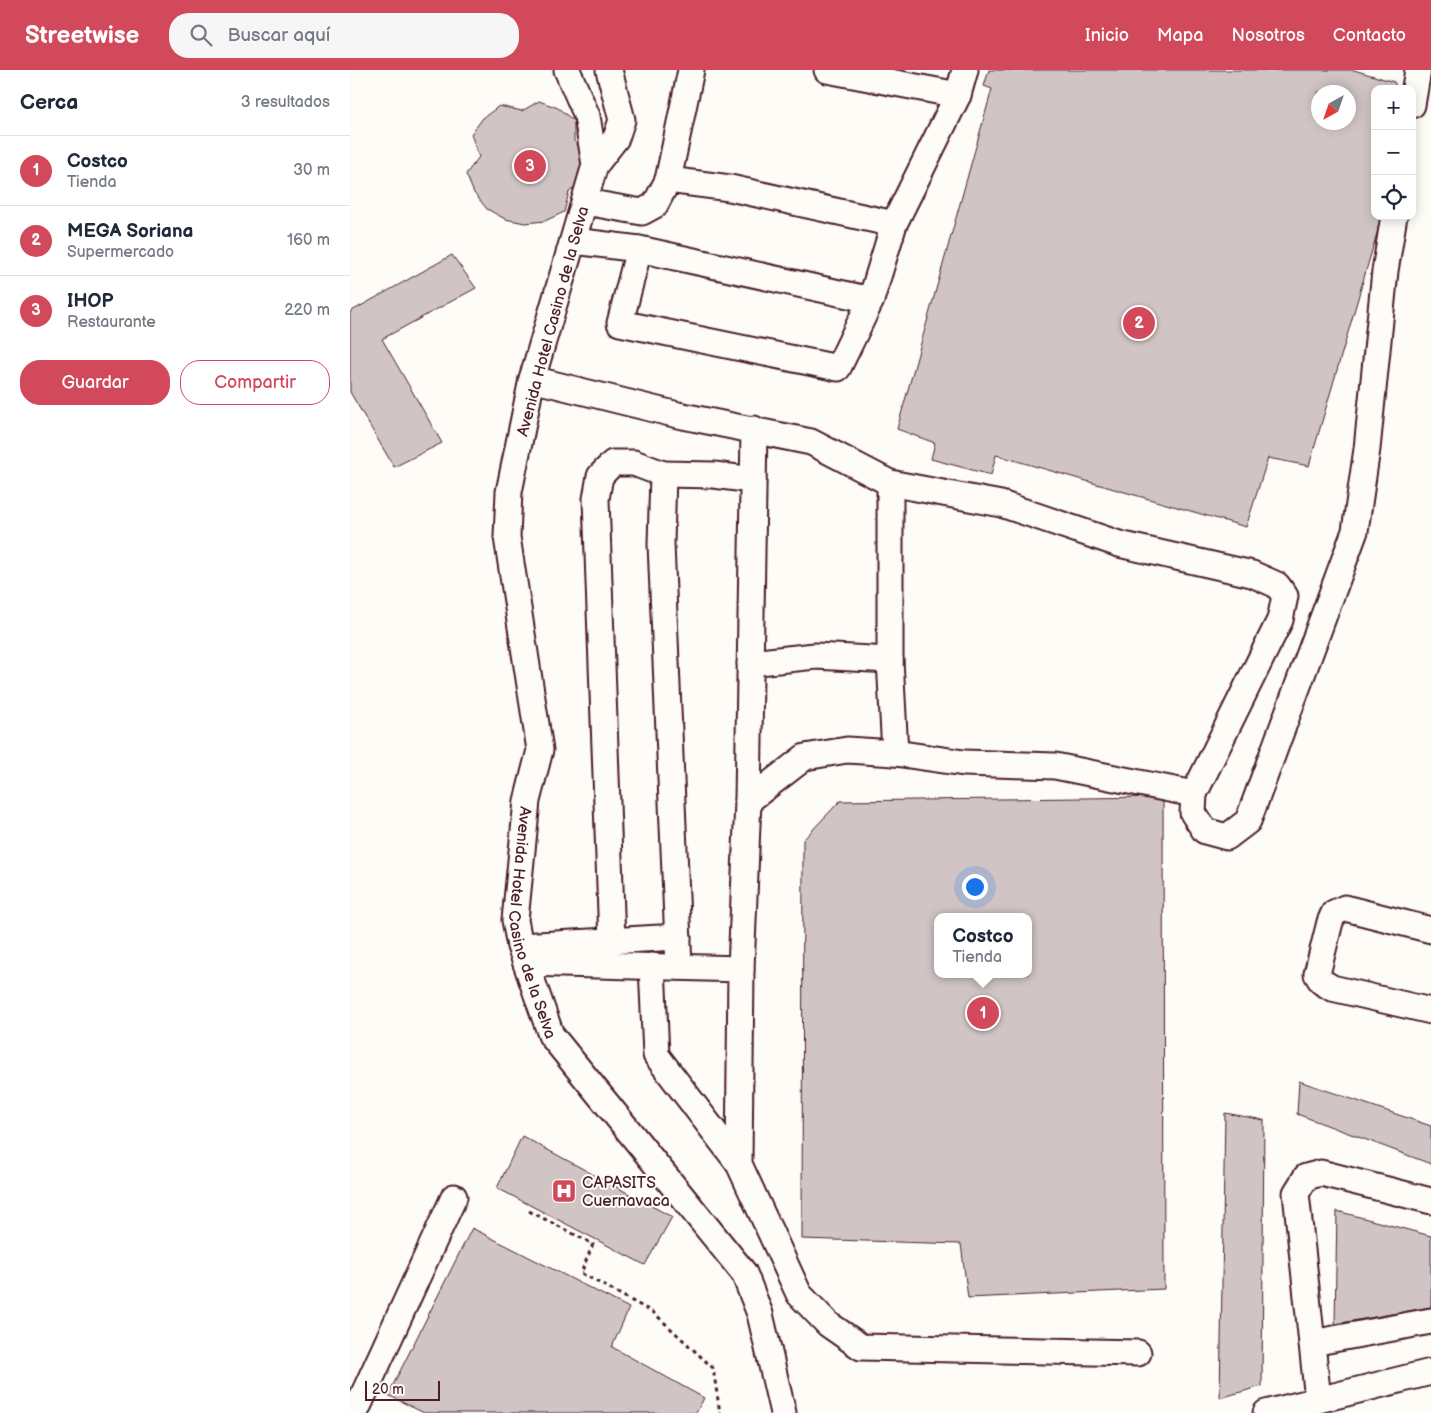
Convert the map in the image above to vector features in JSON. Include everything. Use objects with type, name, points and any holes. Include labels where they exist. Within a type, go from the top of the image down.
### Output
[{"type":"street","name":"Avenida Hotel Casino de la Selva","points":[[567,70],[587,116],[595,166]]},
{"type":"street","name":"Avenida Hotel Casino de la Selva","points":[[609,70],[622,120],[616,138],[595,166],[532,380],[509,492],[507,537],[540,750],[527,801],[516,892],[515,920],[523,954],[552,1034],[744,1273],[760,1314],[782,1413]]},
{"type":"street","points":[[585,202],[642,212],[655,205],[668,180],[691,70]]},
{"type":"street","points":[[827,70],[958,95]]},
{"type":"street","points":[[638,249],[620,324],[838,368],[871,300],[894,224],[958,95],[966,70]]},
{"type":"street","points":[[1415,85],[1418,70]]},
{"type":"street","points":[[668,180],[730,188],[894,224]]},
{"type":"street","points":[[532,380],[678,415],[811,442],[890,483],[1001,504],[1119,544],[1252,574],[1277,585],[1285,596],[1280,620],[1194,794],[1193,813],[1205,831],[1227,837],[1248,821],[1355,532],[1367,449],[1385,270],[1393,220]]},
{"type":"street","points":[[574,241],[638,249],[871,300]]},
{"type":"street","points":[[739,1164],[741,969],[748,802],[754,429]]},
{"type":"street","points":[[612,941],[596,499],[600,476],[613,463],[634,463],[663,474],[714,475],[753,480]]},
{"type":"street","points":[[663,474],[661,544],[678,967]]},
{"type":"street","points":[[890,483],[890,660],[895,753]]},
{"type":"street","points":[[750,663],[815,656],[890,660]]},
{"type":"street","points":[[748,802],[805,757],[847,750],[895,753],[964,763],[1055,766],[1194,794]]},
{"type":"street","points":[[1431,930],[1344,908],[1334,913],[1330,922],[1317,974],[1322,982],[1332,988],[1431,1011]]},
{"type":"street","points":[[523,954],[612,941],[678,937]]},
{"type":"street","points":[[523,954],[652,966],[741,969]]},
{"type":"street","points":[[652,966],[656,1055],[739,1164],[799,1294],[828,1324],[861,1347],[1138,1353]]},
{"type":"street","points":[[1318,1400],[1296,1193],[1306,1177],[1321,1174],[1431,1201]]},
{"type":"street","points":[[354,1413],[454,1197]]},
{"type":"street","points":[[1312,1343],[1431,1321]]},
{"type":"street","points":[[1266,1413],[1431,1372]]},
{"type":"street","points":[[350,1398],[354,1413]]},
{"type":"path","points":[[529,1211],[593,1244],[580,1273],[654,1312],[713,1368],[720,1413]]},
{"type":"building","points":[[989,70],[1354,70],[1394,82],[1395,85],[1371,85],[1371,220],[1381,220],[1309,466],[1268,458],[1246,527],[996,455],[991,475],[931,459],[935,443],[897,429],[992,89],[984,86]]},
{"type":"building","points":[[539,101],[558,108],[574,121],[574,141],[589,158],[587,179],[569,192],[564,212],[545,221],[525,223],[505,219],[487,209],[474,193],[466,174],[479,157],[471,134],[483,118],[499,106],[522,111]]},
{"type":"building","points":[[452,255],[476,288],[382,339],[442,443],[394,467],[350,392],[350,312]]},
{"type":"building","points":[[1163,797],[1164,1289],[968,1298],[961,1244],[802,1239],[803,840],[840,801]]},
{"type":"building","points":[[1299,1081],[1431,1126],[1431,1164],[1297,1114]]},
{"type":"building","points":[[1225,1113],[1264,1120],[1262,1386],[1220,1398]]},
{"type":"building","points":[[522,1136],[672,1217],[645,1265],[497,1188]]},
{"type":"building","points":[[1337,1211],[1431,1236],[1431,1307],[1335,1324]]},
{"type":"building","points":[[472,1228],[629,1308],[612,1347],[704,1398],[696,1413],[424,1413],[388,1395]]},
{"type":"place","name":"IHOP","points":[[530,166]]},
{"type":"place","name":"MEGA Soriana","points":[[1139,323]]},
{"type":"place","name":"Costco","points":[[983,1013]]},
{"type":"place","name":"CAPASITS Cuernavaca","points":[[564,1191]]}]
